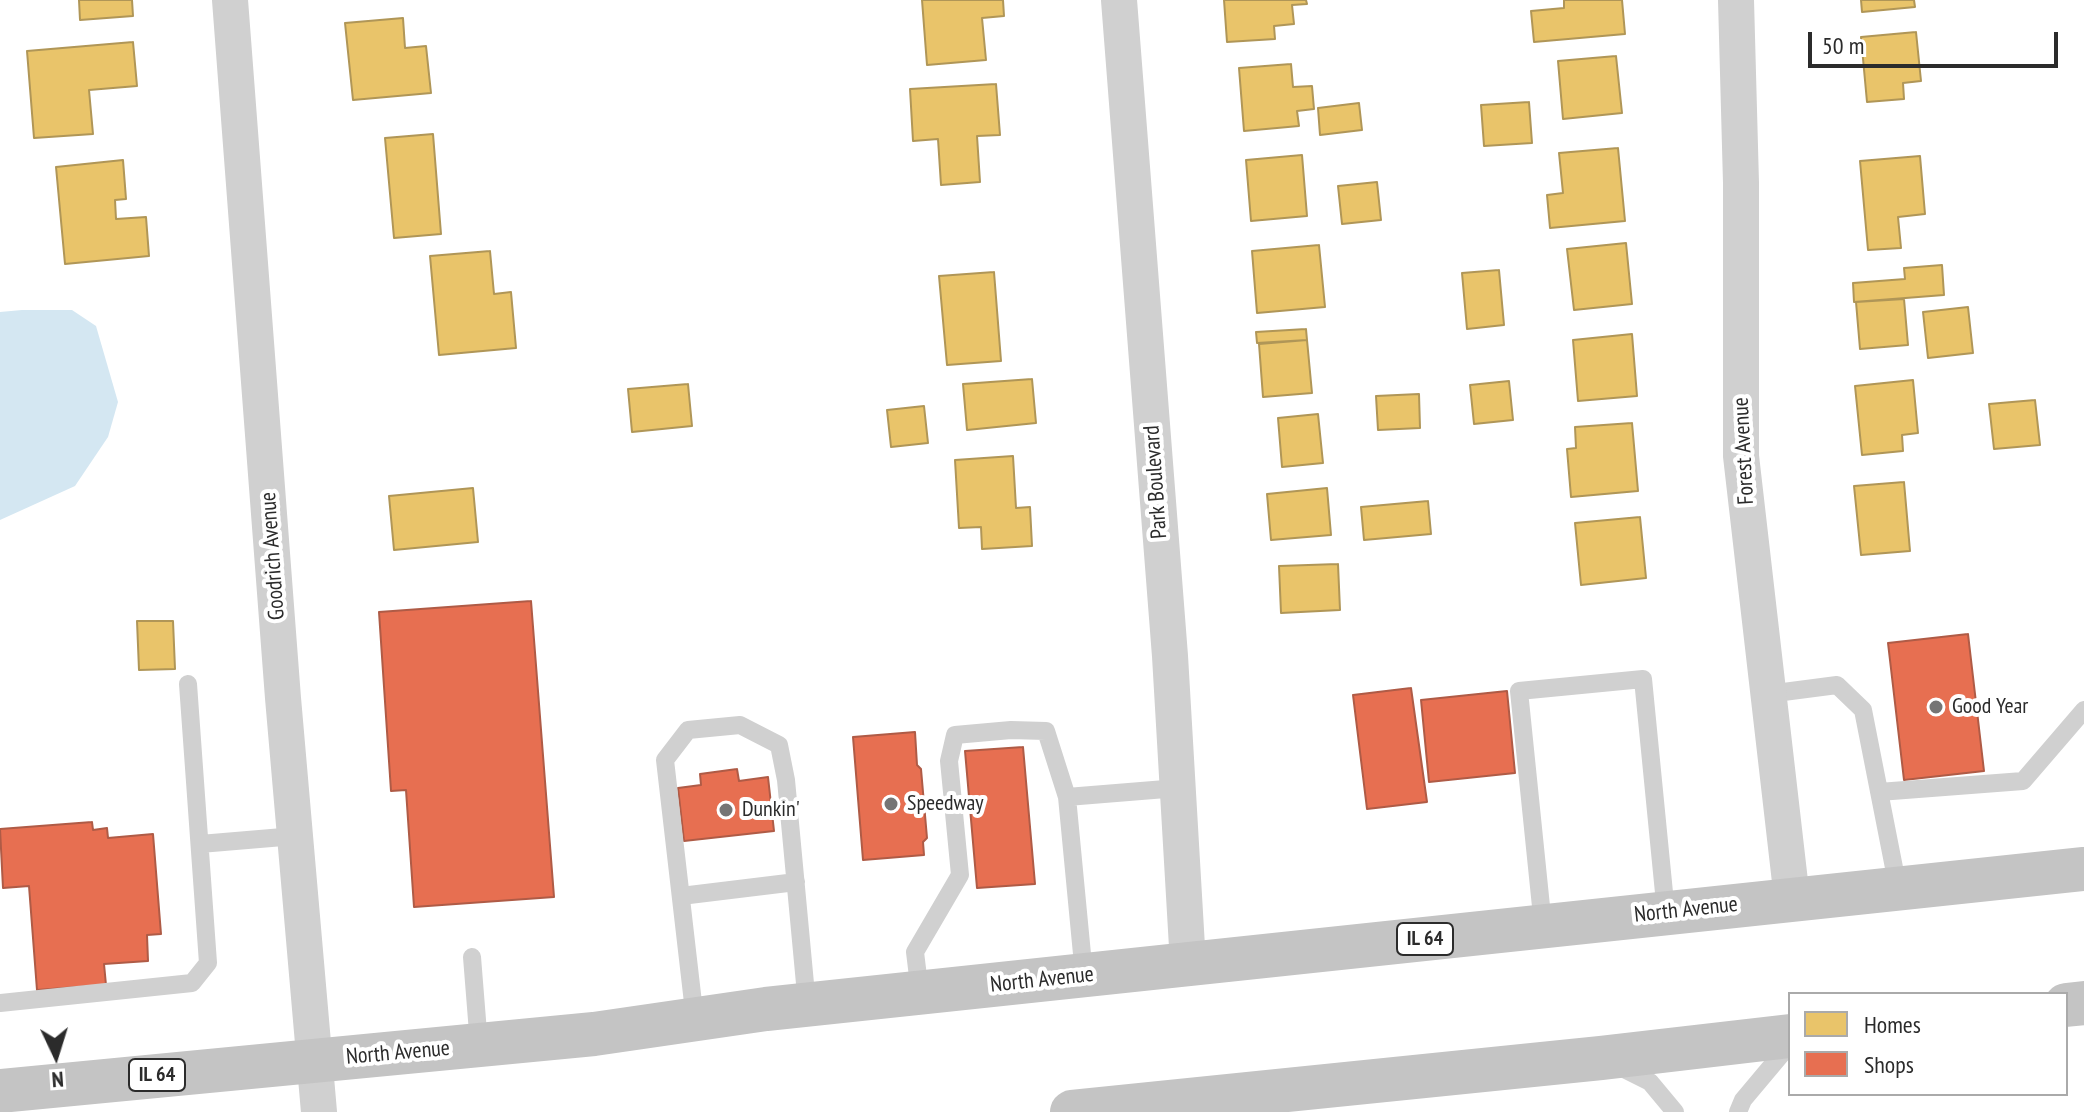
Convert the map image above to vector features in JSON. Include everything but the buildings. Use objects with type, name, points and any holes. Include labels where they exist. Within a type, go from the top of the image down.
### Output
[{"type":"main road","name":"North Avenue","points":[[0,1091],[594,1034],[807,1005],[2084,869]]},
{"type":"main road","points":[[1072,1112],[1788,1036]]},
{"type":"street","name":"Goodrich Avenue","points":[[230,0],[319,1112]]},
{"type":"street","name":"Park Boulevard","points":[[1119,0],[1169,644],[1188,964]]},
{"type":"street","name":"Forest Avenue","points":[[1736,0],[1741,183],[1741,456],[1792,899]]},
{"type":"lane","points":[[1543,926],[1519,691],[1643,679],[1666,913]]},
{"type":"lane","points":[[0,1003],[192,983],[208,963],[188,684]]},
{"type":"lane","points":[[1768,694],[1837,685],[1863,710],[1898,888]]},
{"type":"lane","points":[[1879,792],[2023,781],[2084,710]]},
{"type":"lane","points":[[695,1020],[665,760],[688,730],[740,725],[779,745],[786,780],[807,1005]]},
{"type":"lane","points":[[920,993],[915,952],[960,875],[949,761],[955,735],[1011,730],[1046,731],[1067,797],[1084,975]]},
{"type":"lane","points":[[1067,797],[1178,788]]},
{"type":"lane","points":[[200,844],[295,836]]},
{"type":"lane","points":[[681,896],[796,882]]},
{"type":"lane","points":[[472,957],[479,1045]]},
{"type":"lane","points":[[1738,1112],[1743,1100],[1788,1046]]},
{"type":"lane","points":[[1601,1058],[1650,1082],[1675,1112]]},
{"type":"water","points":[[72,310],[96,326],[118,402],[108,437],[75,486],[0,520],[0,312]]},
{"type":"place","name":"Good Year","points":[[1936,707]]},
{"type":"place","name":"Speedway","points":[[891,804]]},
{"type":"place","name":"Dunkin'","points":[[726,810]]}]
